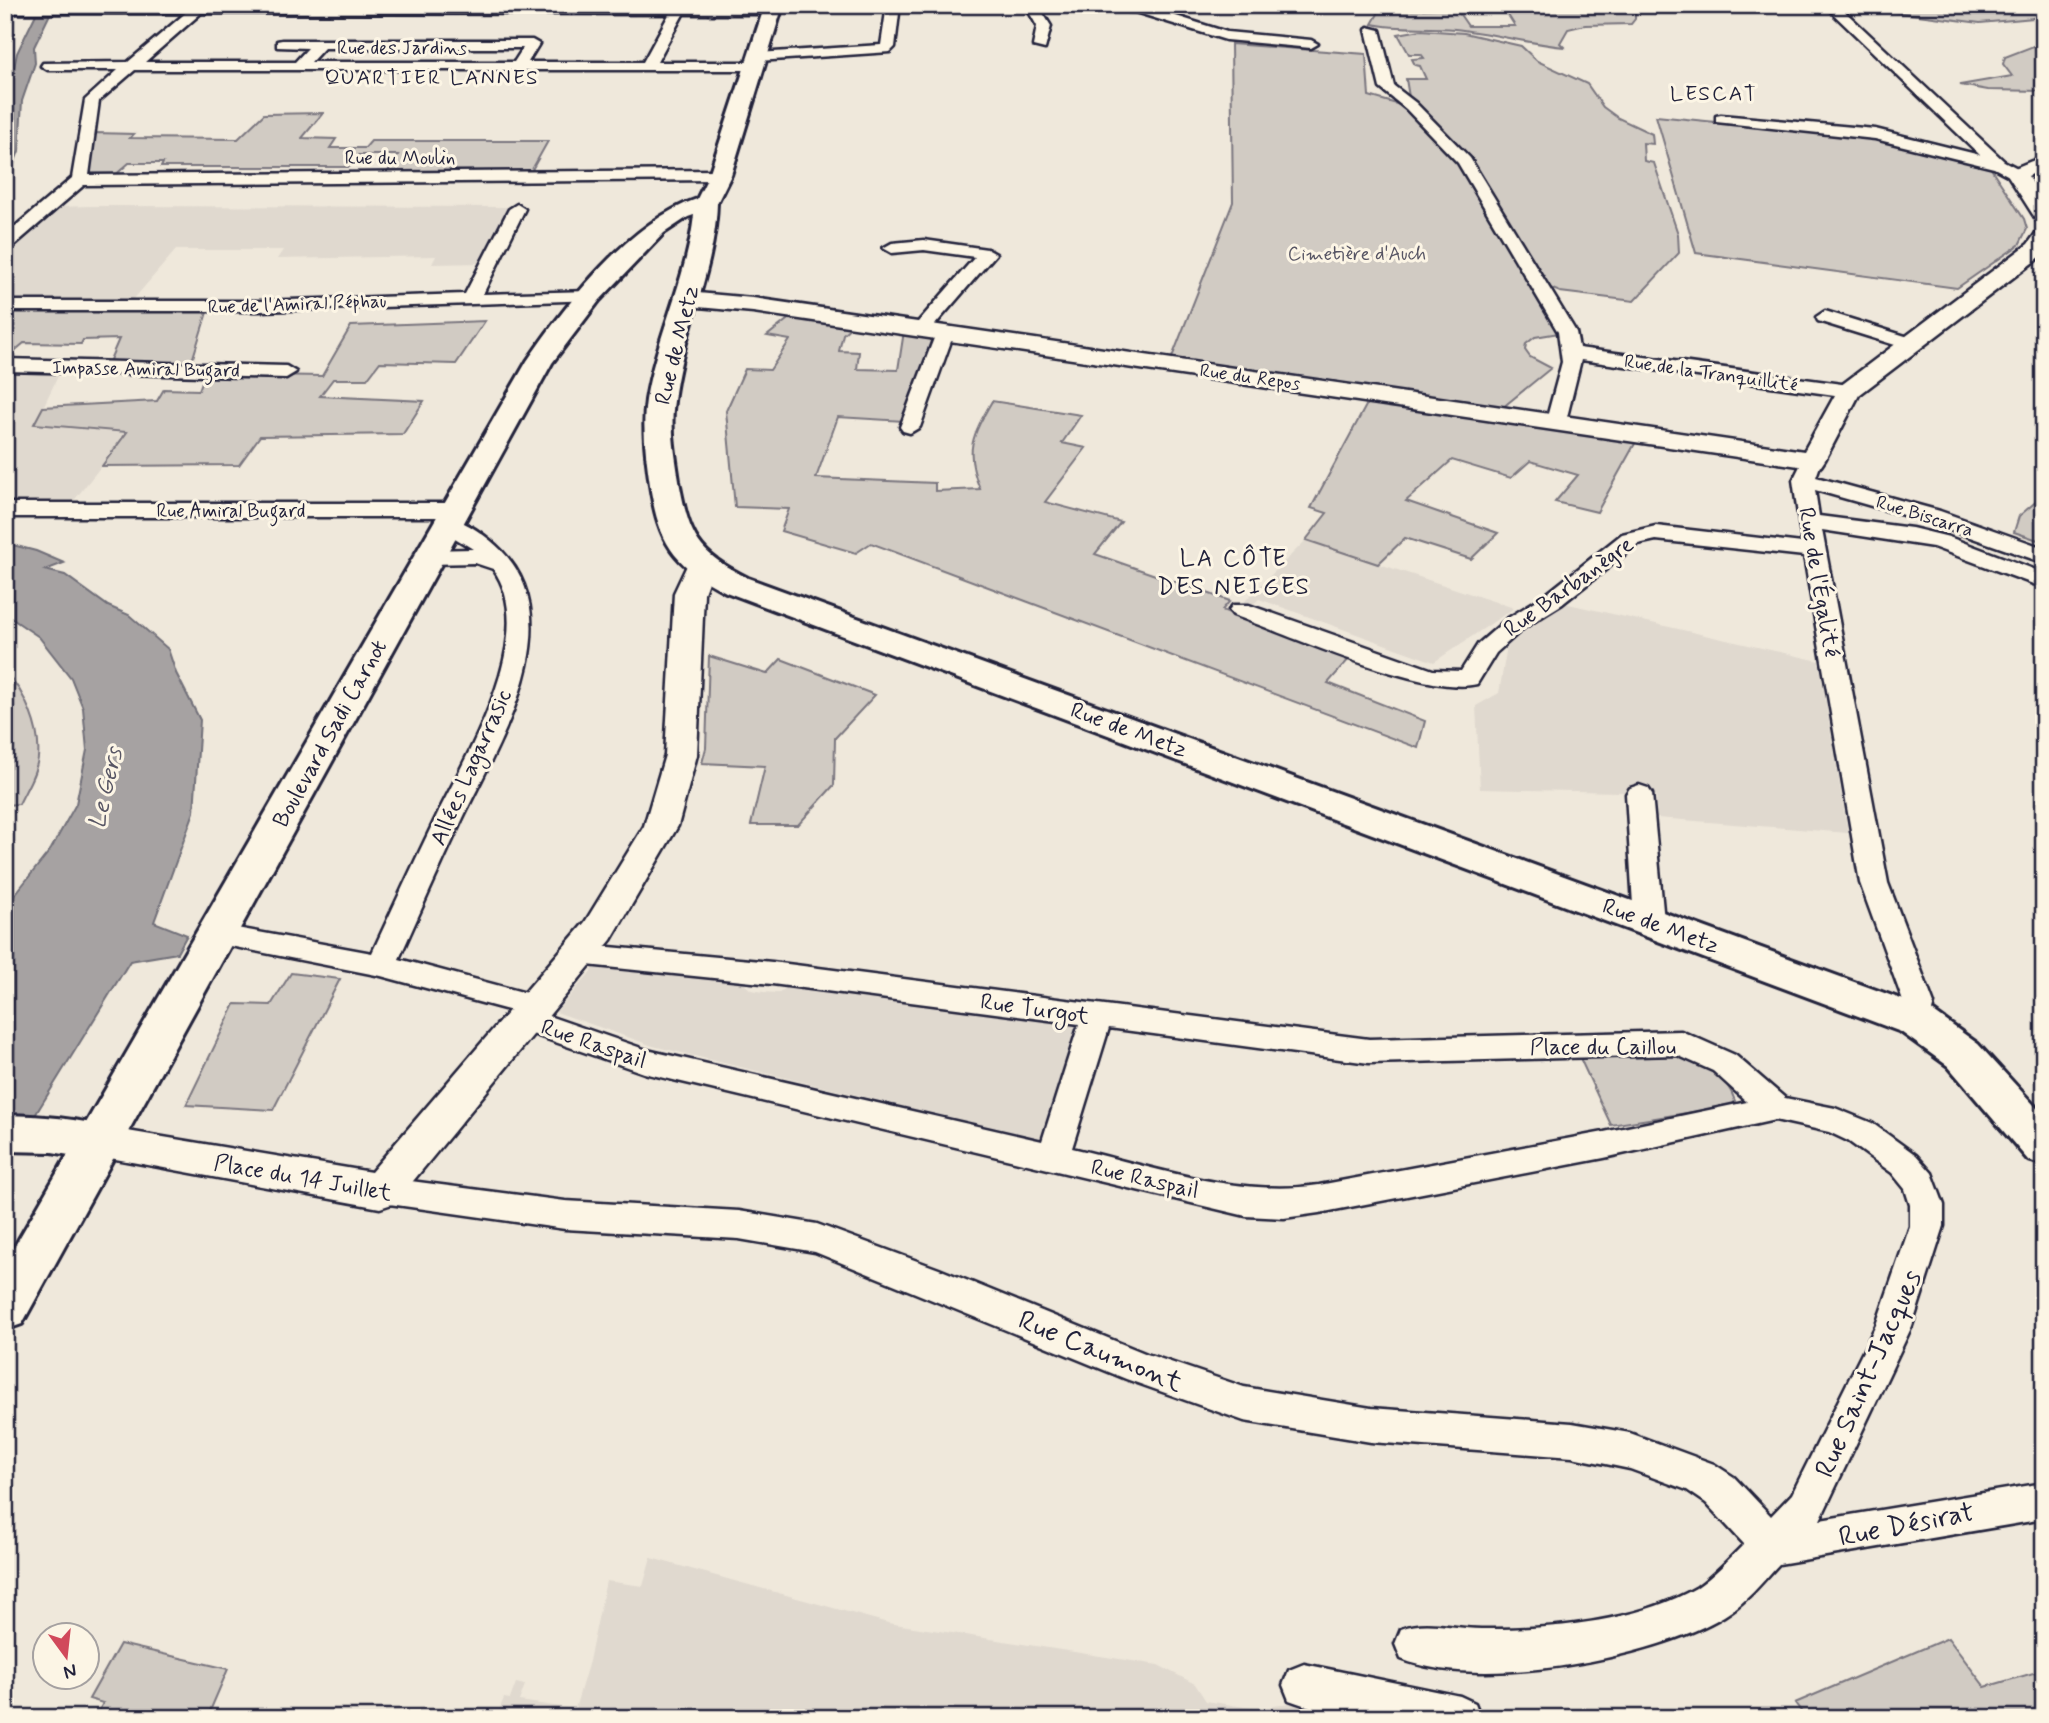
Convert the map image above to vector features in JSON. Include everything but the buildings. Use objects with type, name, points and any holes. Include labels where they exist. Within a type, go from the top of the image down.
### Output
[{"type":"main road","name":"Rue de Metz","points":[[774,7],[713,189],[707,223],[660,399],[660,453],[672,526],[678,541],[700,565],[737,585],[1648,921],[1918,1013],[1963,1055],[2044,1147]]},
{"type":"main road","name":"Boulevard Sadi Carnot","points":[[5,1309],[540,360],[590,296],[661,223],[713,189]]},
{"type":"main road","points":[[5,1133],[52,1134],[98,1142]]},
{"type":"street","name":"Rue des Jardins","points":[[48,66],[648,66],[756,62],[885,49],[888,47],[894,5]]},
{"type":"street","points":[[1031,5],[1044,26],[1040,46]]},
{"type":"street","points":[[1074,5],[1149,11],[1212,39],[1311,44]]},
{"type":"street","points":[[1830,5],[2009,170],[2044,217]]},
{"type":"street","points":[[5,244],[80,180],[92,100],[201,7]]},
{"type":"street","points":[[5,8],[774,7]]},
{"type":"street","points":[[648,66],[679,9]]},
{"type":"street","points":[[1373,30],[1387,88],[1411,106],[1464,160],[1567,332],[1571,362],[1556,421]]},
{"type":"street","points":[[282,44],[532,44],[518,66]]},
{"type":"street","points":[[299,66],[320,44]]},
{"type":"street","points":[[1721,119],[1875,134],[2009,170],[2044,162]]},
{"type":"street","name":"Rue du Moulin","points":[[80,180],[713,189]]},
{"type":"street","points":[[472,298],[517,209]]},
{"type":"street","points":[[1808,470],[1849,391],[1908,343],[2036,249],[2044,238]]},
{"type":"street","points":[[892,248],[924,245],[987,254],[920,330]]},
{"type":"street","name":"Rue de l'Amiral Péphau","points":[[5,306],[260,306],[590,296]]},
{"type":"street","name":"Rue du Repos","points":[[687,299],[753,305],[1556,421],[1808,470]]},
{"type":"street","points":[[1825,317],[1908,343]]},
{"type":"street","points":[[910,427],[945,333]]},
{"type":"street","name":"Rue de la Tranquillité","points":[[1571,362],[1849,391]]},
{"type":"street","name":"Impasse Amiral Bugard","points":[[5,365],[286,372]]},
{"type":"street","name":"Rue Biscarra","points":[[1808,470],[2044,556]]},
{"type":"street","name":"Rue de l'Égalité","points":[[1808,470],[1811,522],[1874,883],[1918,1013]]},
{"type":"street","name":"Rue Amiral Bugard","points":[[5,510],[452,517]]},
{"type":"street","points":[[1912,534],[1915,522],[1932,516]]},
{"type":"street","name":"Allées Lagarrasic","points":[[381,965],[495,719],[513,665],[518,638],[519,602],[501,564],[488,548],[452,517]]},
{"type":"street","points":[[1811,522],[1912,534],[2044,580]]},
{"type":"street","name":"Rue Barbanègre","points":[[1241,610],[1430,677],[1468,679],[1495,640],[1553,600],[1634,537],[1656,533],[1816,551]]},
{"type":"street","points":[[429,557],[477,556],[501,564]]},
{"type":"street","points":[[380,1191],[577,954],[621,896],[661,826],[681,755],[689,593],[700,565]]},
{"type":"street","points":[[1639,794],[1648,921]]},
{"type":"street","name":"Rue Raspail","points":[[215,934],[381,965],[528,1013],[644,1061],[1246,1202],[1284,1204],[1591,1148],[1775,1108]]},
{"type":"street","name":"Rue Turgot","points":[[577,954],[772,973],[1369,1051],[1493,1047]]},
{"type":"street","points":[[1054,1157],[1097,1016]]},
{"type":"street","name":"Place du Caillou","points":[[1493,1047],[1681,1043],[1724,1063],[1775,1108],[1835,1121],[1860,1132],[1904,1164],[1920,1183]]},
{"type":"street","name":"Place du 14 Juillet","points":[[98,1142],[380,1191],[508,1208]]},
{"type":"street","name":"Rue Saint-Jacques","points":[[1416,1644],[1479,1650],[1542,1648],[1602,1640],[1658,1624],[1710,1602],[1734,1583],[1807,1507],[1894,1326],[1927,1226],[1927,1205],[1920,1183]]},
{"type":"street","name":"Rue Caumont","points":[[508,1208],[565,1215],[739,1225],[817,1238],[927,1280],[1139,1368],[1244,1404],[1371,1425],[1572,1440],[1630,1451],[1700,1477],[1739,1507],[1768,1547]]},
{"type":"street","name":"Rue Désirat","points":[[1768,1547],[1851,1536],[1989,1507],[2044,1501]]},
{"type":"street","points":[[1304,1685],[1460,1718]]},
{"type":"shaded area","points":[[57,207],[514,207],[485,263],[432,264],[436,256],[277,259],[283,250],[176,250],[132,301],[5,301],[5,247]]},
{"type":"shaded area","points":[[5,371],[60,372],[35,424],[128,432],[72,503],[5,503]]},
{"type":"shaded area","points":[[1306,540],[1514,608],[1434,662],[1259,599],[1247,610],[1239,607]]},
{"type":"shaded area","points":[[1564,603],[1819,661],[1848,833],[1657,818],[1656,796],[1620,792],[1480,789],[1476,706],[1499,693],[1508,640]]},
{"type":"shaded area","points":[[595,967],[743,983],[751,990],[764,992],[777,993],[787,988],[1011,1011],[1078,1023],[1043,1140],[653,1046],[556,1012]]},
{"type":"shaded area","points":[[651,1558],[888,1623],[1158,1665],[1195,1684],[1206,1701],[1264,1710],[1274,1705],[1292,1703],[1347,1712],[1348,1718],[496,1718],[504,1698],[510,1699],[516,1683],[525,1685],[519,1701],[575,1709],[589,1661],[606,1581],[643,1586]]},
{"type":"green space","points":[[1480,5],[1635,5],[1635,19],[1631,24],[1585,25],[1568,29],[1560,43],[1564,47],[1455,29],[1372,24],[1379,12]],"holes":[[[1506,12],[1515,26],[1468,26],[1459,13]]]},
{"type":"green space","points":[[1840,5],[2044,5],[2044,17],[1980,23]]},
{"type":"green space","points":[[1421,30],[1464,33],[1521,46],[1537,61],[1587,84],[1603,107],[1618,118],[1652,134],[1653,144],[1643,143],[1644,161],[1654,163],[1678,234],[1679,253],[1634,301],[1560,292],[1550,288],[1472,161],[1409,97],[1406,79],[1426,79],[1420,66],[1415,65],[1412,59],[1424,58],[1421,54],[1409,54],[1398,34]]},
{"type":"green space","points":[[2044,42],[2044,91],[1988,90],[1960,85],[2012,76],[2003,64],[2005,57]]},
{"type":"green space","name":"Cimetière d'Auch","points":[[1231,44],[1366,54],[1369,96],[1407,107],[1457,160],[1559,333],[1535,337],[1526,344],[1525,350],[1530,357],[1551,368],[1502,408],[1171,360],[1233,202]]},
{"type":"green space","points":[[323,113],[302,138],[336,139],[330,148],[365,148],[371,141],[548,141],[529,175],[385,176],[398,155],[358,155],[349,167],[161,167],[163,163],[129,163],[113,177],[88,178],[95,133],[134,134],[130,138],[238,139],[264,114]]},
{"type":"green space","points":[[1656,116],[1884,139],[1990,167],[2024,219],[2027,229],[2019,245],[1957,288],[1696,253]]},
{"type":"green space","points":[[208,309],[191,364],[109,362],[119,339],[83,340],[81,344],[24,343],[5,359],[5,310]]},
{"type":"green space","points":[[792,316],[853,325],[843,334],[839,351],[859,352],[857,369],[898,370],[904,331],[933,335],[904,421],[838,417],[816,478],[935,483],[935,491],[980,489],[972,464],[972,444],[992,401],[1081,415],[1062,443],[1086,448],[1045,502],[1121,522],[1095,554],[1230,601],[1222,610],[1350,658],[1328,683],[1425,721],[1418,748],[871,543],[856,553],[781,531],[789,509],[735,507],[726,411],[745,369],[770,370],[790,340],[767,336]]},
{"type":"green space","points":[[485,321],[456,364],[380,362],[367,379],[333,379],[320,396],[424,401],[403,434],[260,436],[239,465],[102,466],[127,432],[34,424],[43,407],[157,401],[164,389],[199,390],[205,374],[322,376],[351,326]]},
{"type":"green space","points":[[1369,400],[1637,440],[1597,512],[1555,502],[1578,475],[1530,461],[1511,478],[1452,460],[1406,501],[1498,533],[1471,559],[1405,538],[1378,564],[1306,540],[1327,513],[1311,508]]},
{"type":"green space","points":[[2044,495],[2044,542],[2014,532],[2019,516]]},
{"type":"green space","points":[[709,656],[767,674],[781,659],[875,695],[835,738],[834,785],[798,825],[751,825],[765,766],[702,763],[706,748]]},
{"type":"green space","points":[[5,672],[19,690],[30,712],[37,735],[38,758],[19,804],[5,805]]},
{"type":"green space","points":[[291,973],[340,979],[273,1110],[186,1105],[235,1004],[271,1005]]},
{"type":"green space","points":[[1678,1055],[1705,1066],[1720,1077],[1735,1101],[1731,1106],[1611,1125],[1579,1056]]},
{"type":"green space","points":[[1948,1638],[1985,1687],[2044,1670],[2044,1718],[1806,1718],[1795,1703]]},
{"type":"green space","points":[[120,1644],[228,1669],[207,1718],[95,1718],[103,1703],[89,1699],[93,1692],[102,1692],[102,1676]]},
{"type":"water","points":[[49,5],[51,12],[34,47],[35,63],[22,101],[19,151],[5,187],[5,111],[17,53],[36,14]]},
{"type":"water","name":"Le Gers","points":[[5,543],[36,551],[64,563],[45,570],[65,575],[108,606],[129,615],[168,649],[176,673],[200,720],[194,812],[154,922],[187,935],[177,953],[130,961],[5,1164],[5,907],[51,849],[76,804],[87,750],[83,708],[71,678],[39,637],[5,614]]},
{"type":"district","name":"QUARTIER LANNES","points":[[432,77]]},
{"type":"district","name":"LESCAT","points":[[1714,93]]},
{"type":"district","name":"LA CÔTE DES NEIGES","points":[[1234,572]]}]
